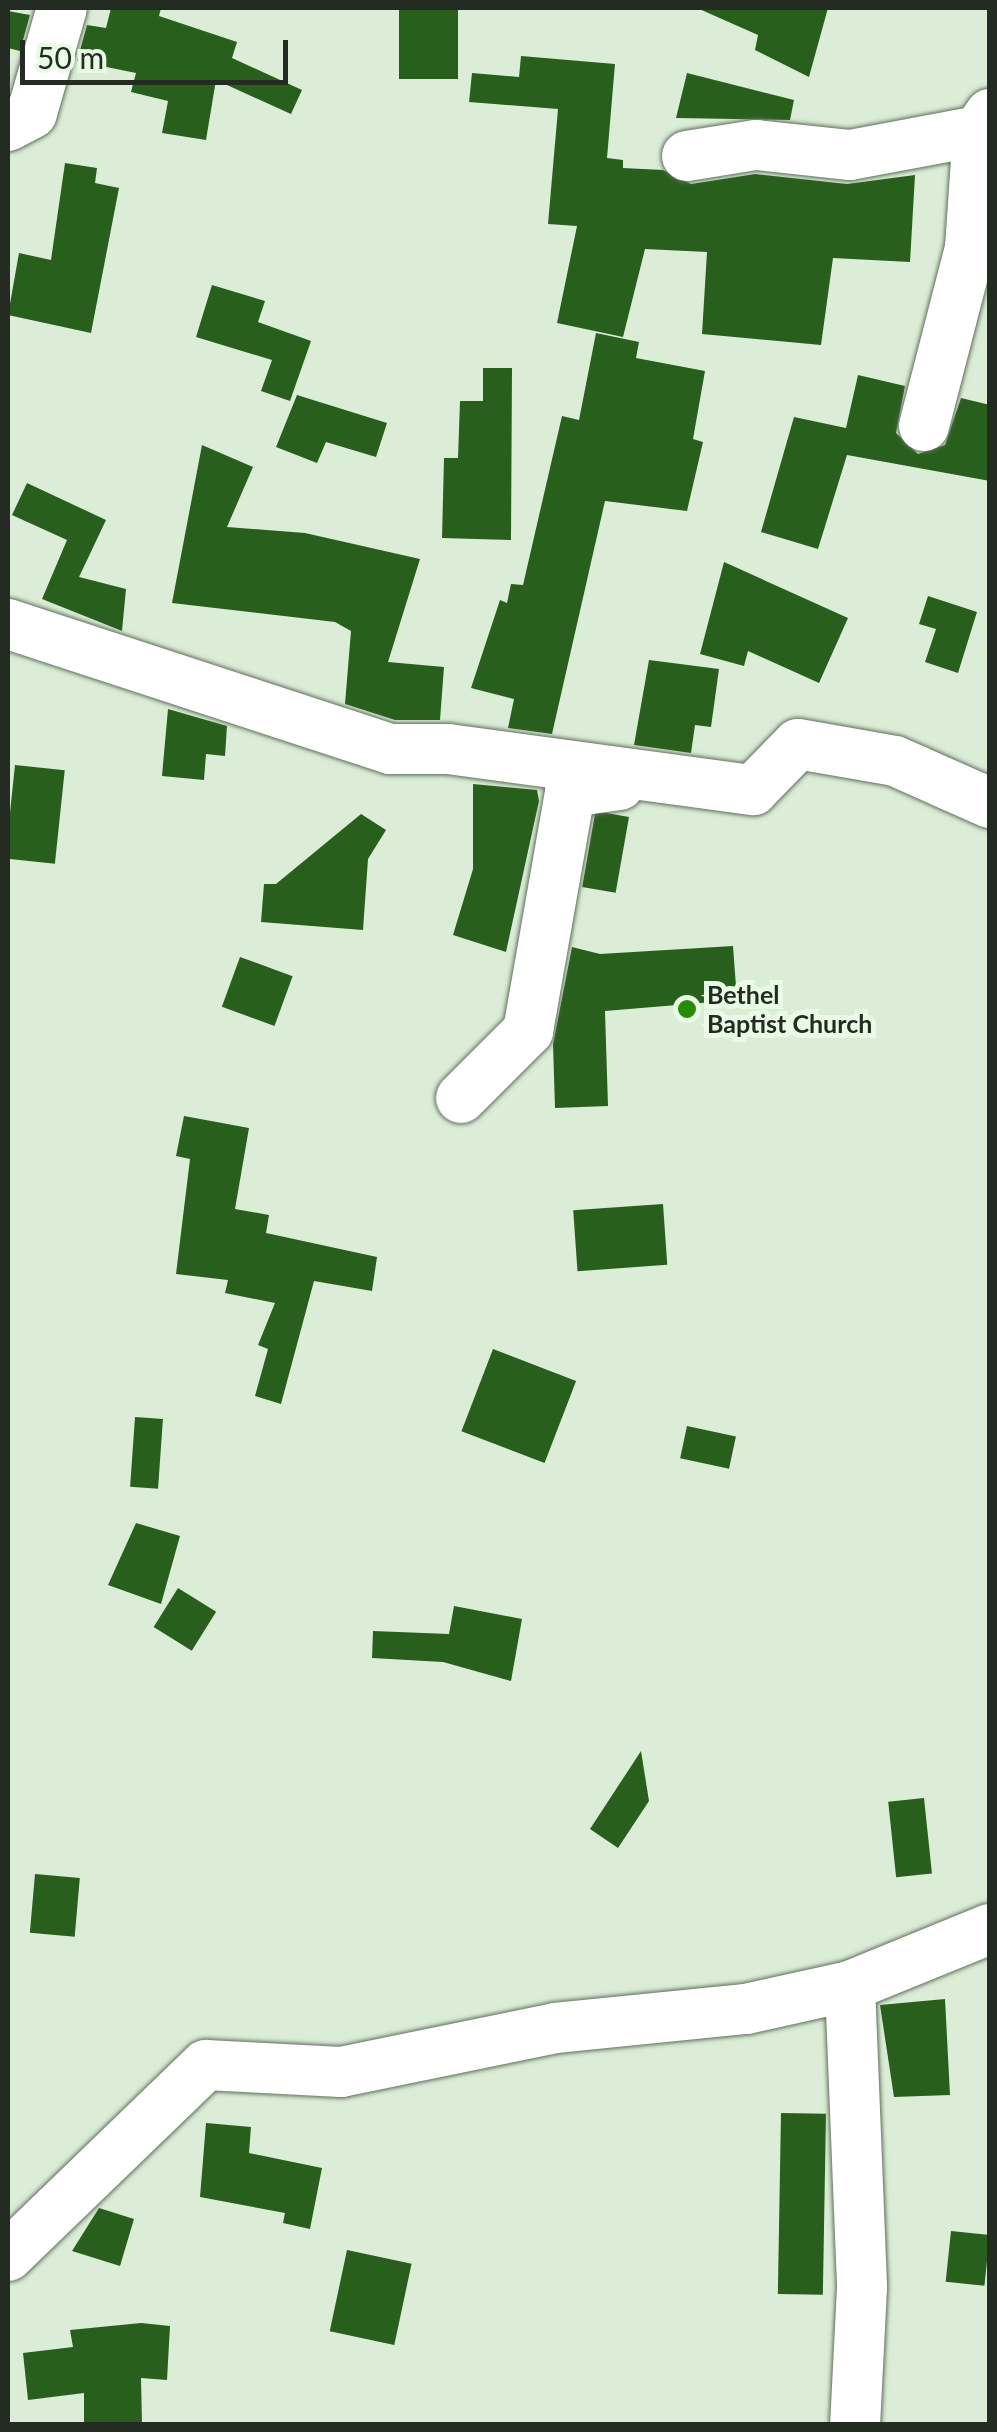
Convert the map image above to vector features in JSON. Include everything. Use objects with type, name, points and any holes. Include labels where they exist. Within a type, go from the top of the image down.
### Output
[{"type":"street","points":[[8,126],[32,114],[62,8]]},
{"type":"street","points":[[686,156],[756,145],[850,155],[984,123],[970,248],[924,426]]},
{"type":"street","points":[[10,620],[339,738],[645,782],[753,790],[798,744],[895,761],[990,803]]},
{"type":"street","points":[[461,1098],[528,1031],[570,792],[645,782]]},
{"type":"street","points":[[8,2256],[206,2065],[341,2072],[554,2028],[746,2009],[850,1986],[990,1929]]},
{"type":"street","points":[[850,1986],[862,2288],[855,2424]]},
{"type":"building","points":[[111,8],[161,8],[159,16],[237,42],[232,58],[302,90],[291,114],[216,80],[206,140],[162,133],[168,101],[131,92],[136,73],[77,61],[87,25],[106,28]]},
{"type":"building","points":[[399,8],[458,8],[458,79],[399,79]]},
{"type":"building","points":[[697,8],[828,8],[809,77],[755,50],[758,35]]},
{"type":"building","points":[[8,11],[30,15],[20,51],[8,48]]},
{"type":"building","points":[[521,56],[615,64],[607,158],[623,160],[623,168],[663,170],[691,184],[755,174],[847,184],[915,175],[910,262],[833,258],[821,345],[702,334],[707,252],[645,249],[623,337],[557,323],[577,226],[548,224],[558,109],[469,102],[472,73],[519,77]]},
{"type":"building","points":[[687,73],[794,100],[790,120],[676,118]]},
{"type":"building","points":[[65,163],[97,168],[95,183],[119,188],[91,333],[8,315],[19,253],[51,260]]},
{"type":"building","points":[[212,285],[265,301],[258,322],[311,341],[290,401],[261,391],[272,360],[196,337]]},
{"type":"building","points":[[596,333],[639,342],[636,358],[705,371],[693,439],[703,442],[687,511],[605,501],[552,734],[508,728],[514,699],[471,688],[500,600],[507,603],[511,584],[523,585],[562,416],[579,420]]},
{"type":"building","points":[[483,368],[512,368],[511,540],[442,538],[444,458],[458,458],[460,401],[483,401]]},
{"type":"building","points":[[858,375],[905,386],[896,433],[918,454],[945,445],[961,398],[990,405],[990,481],[847,455],[818,549],[761,532],[794,417],[846,428]]},
{"type":"building","points":[[297,395],[387,423],[376,457],[326,442],[317,463],[276,447]]},
{"type":"building","points":[[202,445],[253,467],[227,527],[305,533],[420,559],[388,662],[444,667],[440,720],[395,720],[345,704],[351,631],[335,622],[172,603]]},
{"type":"building","points":[[27,483],[106,520],[79,577],[126,589],[122,631],[42,599],[67,540],[12,515]]},
{"type":"building","points":[[724,562],[848,618],[819,683],[748,651],[744,666],[700,654]]},
{"type":"building","points":[[928,596],[977,612],[958,673],[925,662],[936,629],[919,624]]},
{"type":"building","points":[[649,660],[719,669],[711,727],[695,725],[691,753],[634,745]]},
{"type":"building","points":[[168,709],[227,726],[225,756],[206,754],[204,780],[162,776]]},
{"type":"building","points":[[15,765],[65,770],[55,864],[8,859]]},
{"type":"building","points":[[473,784],[537,790],[539,801],[506,952],[453,935],[473,869]]},
{"type":"building","points":[[596,811],[629,817],[616,893],[582,887]]},
{"type":"building","points":[[361,814],[386,830],[368,859],[363,930],[261,922],[264,884],[276,884]]},
{"type":"building","points":[[733,946],[737,1000],[605,1011],[608,1106],[555,1108],[553,1044],[572,947],[600,954]]},
{"type":"building","points":[[240,957],[293,976],[274,1026],[222,1007]]},
{"type":"building","points":[[184,1116],[249,1128],[235,1209],[269,1215],[266,1233],[377,1257],[372,1291],[314,1281],[281,1404],[255,1396],[268,1349],[258,1345],[275,1303],[225,1293],[228,1280],[176,1274],[190,1159],[176,1156]]},
{"type":"building","points":[[663,1204],[667,1265],[577,1271],[573,1210]]},
{"type":"building","points":[[493,1349],[576,1381],[545,1463],[461,1431]]},
{"type":"building","points":[[135,1417],[163,1419],[158,1489],[130,1487]]},
{"type":"building","points":[[687,1426],[736,1436],[729,1469],[680,1458]]},
{"type":"building","points":[[136,1523],[180,1536],[161,1604],[108,1585]]},
{"type":"building","points":[[178,1588],[216,1612],[192,1651],[154,1627]]},
{"type":"building","points":[[454,1606],[522,1619],[511,1681],[443,1662],[372,1658],[373,1631],[449,1634]]},
{"type":"building","points":[[641,1751],[649,1801],[618,1848],[590,1829]]},
{"type":"building","points":[[924,1798],[932,1874],[896,1877],[888,1802]]},
{"type":"building","points":[[35,1874],[80,1878],[75,1937],[30,1933]]},
{"type":"building","points":[[945,1999],[950,2095],[894,2097],[880,2005]]},
{"type":"building","points":[[781,2113],[826,2114],[823,2295],[778,2294]]},
{"type":"building","points":[[206,2123],[251,2127],[249,2153],[322,2168],[310,2229],[283,2223],[285,2213],[200,2197]]},
{"type":"building","points":[[99,2208],[134,2219],[120,2266],[72,2251]]},
{"type":"building","points":[[951,2231],[990,2235],[984,2286],[946,2282]]},
{"type":"building","points":[[347,2250],[412,2264],[394,2345],[330,2331]]},
{"type":"building","points":[[141,2323],[170,2326],[167,2380],[141,2378],[142,2424],[84,2424],[84,2393],[28,2400],[23,2353],[73,2347],[70,2330]]},
{"type":"place","name":"Bethel Baptist Church","points":[[687,1009]]}]
